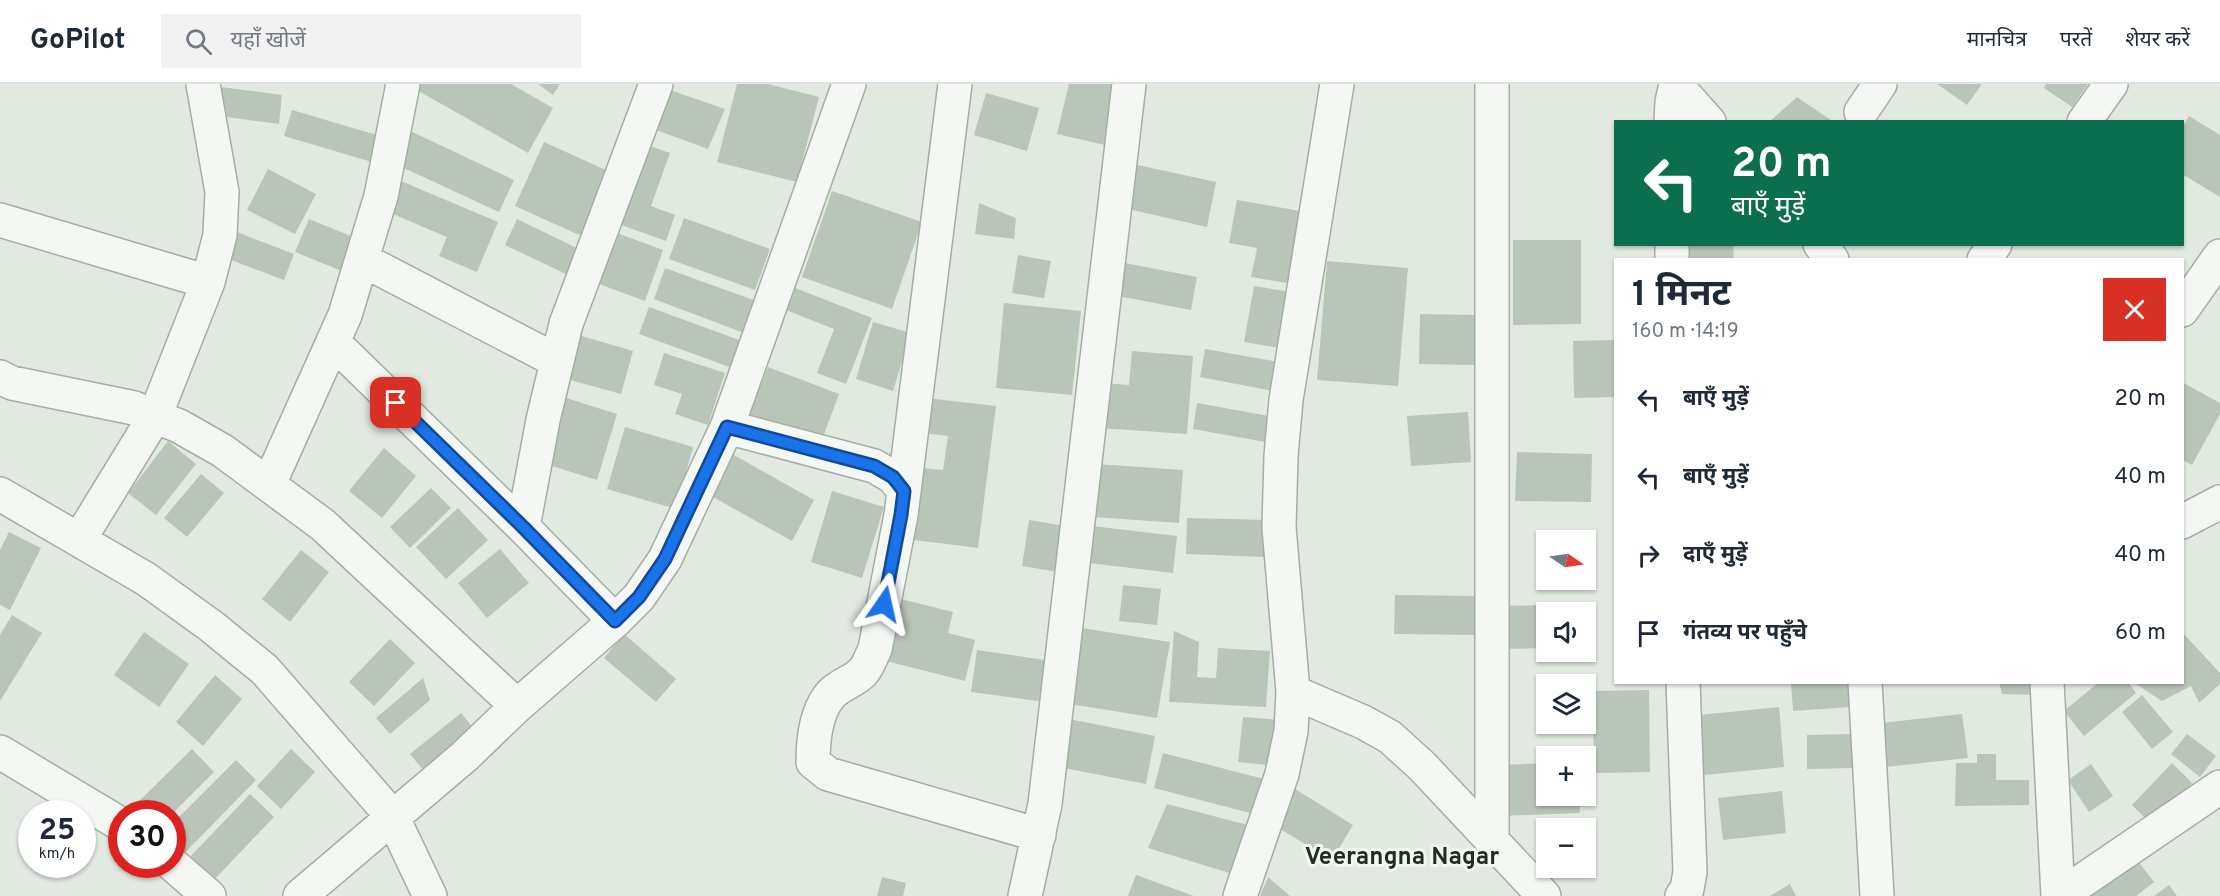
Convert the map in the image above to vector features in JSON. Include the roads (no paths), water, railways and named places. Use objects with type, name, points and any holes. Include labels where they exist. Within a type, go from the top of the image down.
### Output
[{"type":"street","points":[[79,540],[155,416],[208,282],[220,235],[222,192],[203,84]]},
{"type":"street","points":[[268,484],[345,315],[381,196],[403,84]]},
{"type":"street","points":[[523,527],[543,420],[567,324],[656,84]]},
{"type":"street","points":[[300,896],[465,756],[517,706],[615,621],[639,597],[665,559],[727,427],[849,84]]},
{"type":"street","points":[[955,84],[901,515],[875,649],[861,674],[839,687],[828,698],[820,713],[813,740],[813,762],[828,774],[1039,835]]},
{"type":"street","points":[[1025,896],[1039,835],[1056,715],[1129,84]]},
{"type":"street","points":[[1240,896],[1282,774],[1291,731],[1293,692],[1279,527],[1281,456],[1286,400],[1337,84]]},
{"type":"street","points":[[1492,84],[1492,840]]},
{"type":"street","points":[[1671,120],[1676,84]]},
{"type":"street","points":[[1676,84],[1707,120]]},
{"type":"street","points":[[1861,112],[1880,84]]},
{"type":"street","points":[[2085,120],[2111,84]]},
{"type":"street","points":[[0,220],[208,282]]},
{"type":"street","points":[[2184,307],[2220,256]]},
{"type":"street","points":[[363,260],[557,361]]},
{"type":"street","points":[[333,342],[523,527],[615,621]]},
{"type":"street","points":[[4,389],[134,408],[179,426],[223,451],[322,525],[517,706]]},
{"type":"street","points":[[727,427],[874,466],[893,477],[904,491]]},
{"type":"street","points":[[0,494],[146,579],[211,626],[265,670],[392,816],[430,896]]},
{"type":"street","points":[[2184,521],[2220,502]]},
{"type":"street","points":[[1682,896],[1687,889],[1690,873],[1683,684]]},
{"type":"street","points":[[1865,684],[1877,896]]},
{"type":"street","points":[[2047,684],[2059,896],[2217,796]]},
{"type":"street","points":[[1293,692],[1363,722],[1390,737],[1422,766],[1544,896]]},
{"type":"street","points":[[0,752],[108,817]]},
{"type":"street","points":[[186,876],[209,896]]},
{"type":"district","name":"Veerangna Nagar","points":[[1402,858]]}]
